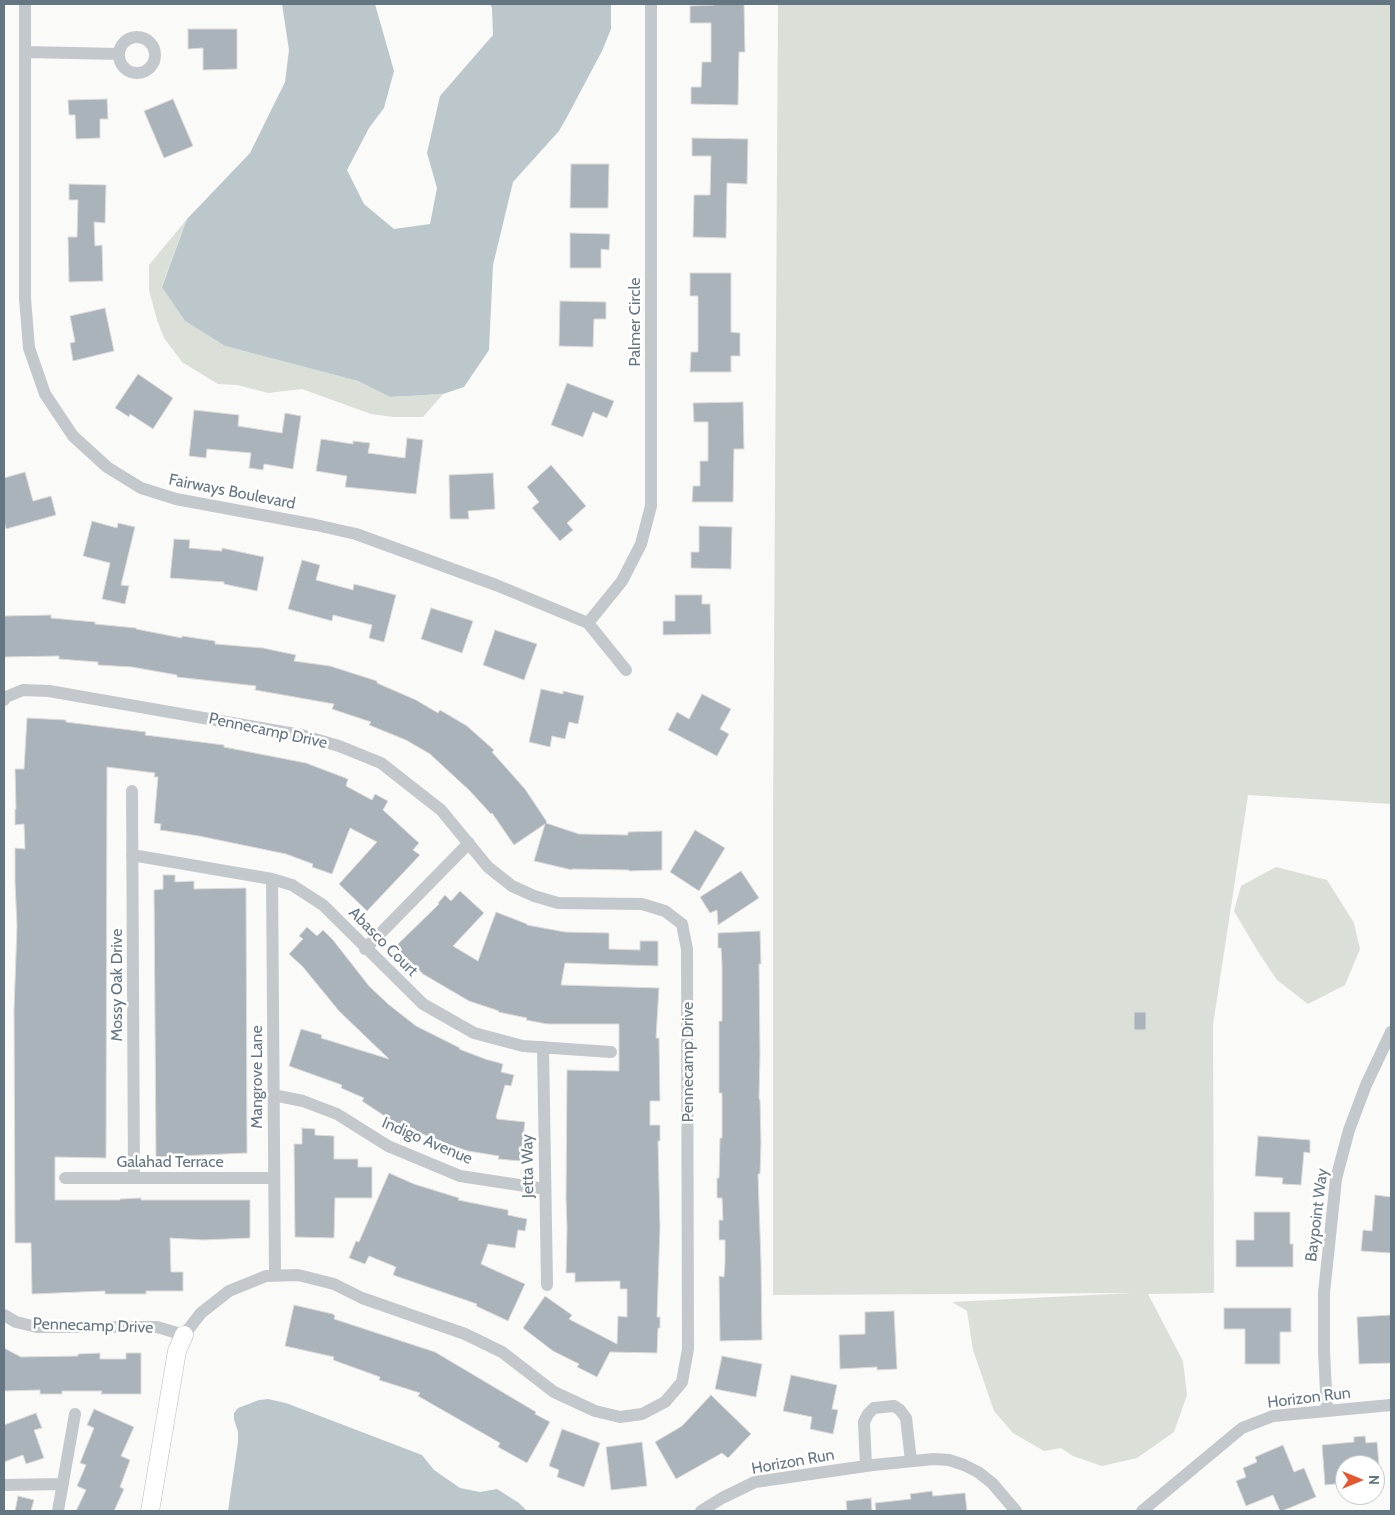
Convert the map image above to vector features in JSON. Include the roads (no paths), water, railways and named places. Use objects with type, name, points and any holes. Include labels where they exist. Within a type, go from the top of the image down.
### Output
[{"type":"street","name":"Fairways Boulevard","points":[[25,4],[25,298],[30,348],[45,394],[73,436],[107,467],[141,488],[176,500],[356,534],[496,585],[588,623],[626,670]]},
{"type":"street","name":"Palmer Circle","points":[[588,623],[622,581],[640,544],[651,506],[651,4]]},
{"type":"street","points":[[25,52],[119,54]]},
{"type":"street","name":"Pennecamp Drive","points":[[4,700],[6,697],[24,690],[49,690],[320,740],[382,763],[441,810],[488,867],[512,886],[534,896],[558,903],[642,904],[665,911],[682,924],[687,949],[688,1349],[682,1382],[665,1402],[642,1414],[620,1417],[595,1411],[554,1392],[502,1352],[465,1334],[362,1298],[334,1284],[298,1275],[266,1276],[228,1290],[201,1313],[184,1335],[177,1352],[150,1511]]},
{"type":"street","name":"Mossy Oak Drive","points":[[132,791],[134,1178]]},
{"type":"street","points":[[365,948],[469,843]]},
{"type":"street","name":"Abasco Court","points":[[132,855],[272,879],[292,885],[323,905],[423,1004],[474,1033],[523,1046],[611,1052]]},
{"type":"street","name":"Mangrove Lane","points":[[272,879],[275,1276]]},
{"type":"street","name":"Baypoint Way","points":[[1327,1411],[1324,1293],[1336,1179],[1349,1130],[1366,1085],[1391,1032]]},
{"type":"street","name":"Jetta Way","points":[[543,1047],[547,1285]]},
{"type":"street","name":"Indigo Avenue","points":[[273,1095],[303,1100],[337,1114],[388,1146],[460,1176],[545,1189]]},
{"type":"street","name":"Galahad Terrace","points":[[65,1178],[274,1178]]},
{"type":"street","name":"Pennecamp Drive","points":[[4,1315],[16,1322],[37,1327],[157,1327],[184,1335]]},
{"type":"street","name":"Horizon Run","points":[[1142,1511],[1242,1428],[1273,1416],[1391,1405]]},
{"type":"street","points":[[866,1466],[864,1422],[874,1408],[894,1406],[906,1418],[911,1461]]},
{"type":"street","points":[[58,1511],[75,1414]]},
{"type":"street","name":"Horizon Run","points":[[701,1511],[722,1498],[755,1482],[866,1466],[934,1459],[949,1460],[964,1465],[992,1483],[1016,1511]]},
{"type":"street","points":[[4,1485],[62,1484]]}]
